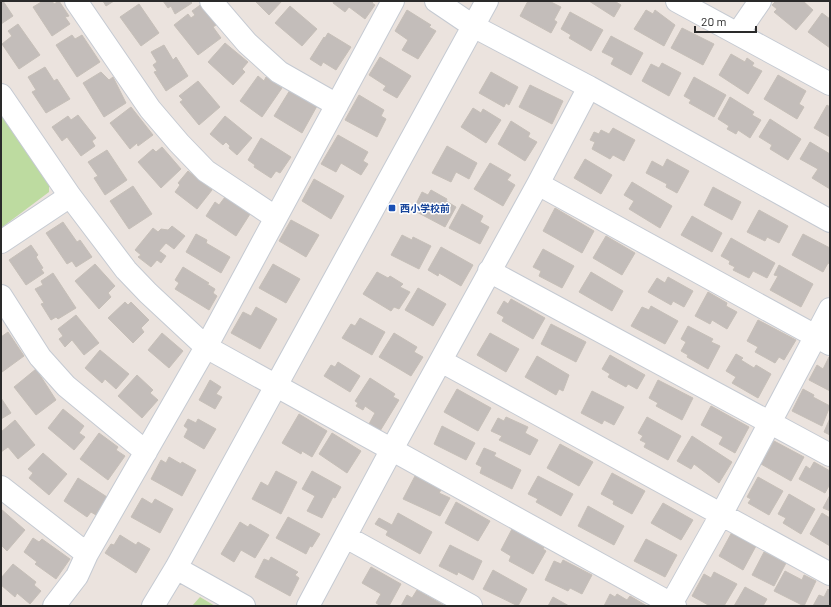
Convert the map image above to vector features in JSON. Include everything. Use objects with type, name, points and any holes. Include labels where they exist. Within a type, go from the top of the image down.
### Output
[{"type":"street","points":[[76,1],[150,108],[179,143],[206,171],[275,217]]},
{"type":"street","points":[[211,1],[247,43],[280,72],[337,105]]},
{"type":"street","points":[[54,606],[77,576],[87,554],[206,347],[393,1]]},
{"type":"street","points":[[436,1],[473,26],[830,221]]},
{"type":"street","points":[[153,606],[176,568],[275,385],[487,1]]},
{"type":"street","points":[[677,1],[738,33],[785,61],[830,84]]},
{"type":"street","points":[[738,33],[760,1]]},
{"type":"street","points":[[308,606],[589,88]]},
{"type":"street","points":[[1,95],[70,196],[126,270],[148,293],[206,347],[672,605],[771,423],[822,340],[830,309]]},
{"type":"street","points":[[538,184],[822,340]]},
{"type":"street","points":[[1,242],[70,196]]},
{"type":"street","points":[[490,271],[830,455]]},
{"type":"street","points":[[1,296],[40,357],[66,386],[146,452]]},
{"type":"street","points":[[441,361],[830,574]]},
{"type":"street","points":[[1,487],[87,554]]},
{"type":"street","points":[[346,538],[471,606]]},
{"type":"street","points":[[176,568],[244,606]]},
{"type":"green space","points":[[1,112],[49,185],[49,192],[1,228]]},
{"type":"green space","points":[[200,597],[215,606],[192,606]]},
{"type":"building","points":[[1,1],[3,1],[13,16],[1,24]]},
{"type":"building","points":[[43,1],[52,1],[54,4],[59,1],[69,16],[65,17],[70,24],[52,36],[33,7]]},
{"type":"building","points":[[103,1],[114,1],[106,6]]},
{"type":"building","points":[[163,1],[190,1],[192,3],[175,14],[171,6],[168,8]]},
{"type":"building","points":[[255,1],[282,1],[269,15]]},
{"type":"building","points":[[334,1],[374,1],[372,3],[375,5],[365,19],[349,7],[345,12],[333,3]]},
{"type":"building","points":[[528,1],[549,1],[561,7],[554,20],[557,22],[551,33],[520,16]]},
{"type":"building","points":[[589,1],[617,1],[616,2],[621,5],[614,17]]},
{"type":"building","points":[[776,1],[803,1],[813,10],[796,30],[774,12],[777,9],[772,5]]},
{"type":"building","points":[[203,3],[219,23],[213,27],[221,38],[198,55],[174,25],[188,14],[191,18],[195,15],[192,11]]},
{"type":"building","points":[[139,4],[159,33],[141,46],[120,17]]},
{"type":"building","points":[[290,6],[317,29],[302,46],[275,23]]},
{"type":"building","points":[[407,10],[431,25],[429,27],[436,31],[418,59],[402,50],[408,40],[395,31]]},
{"type":"building","points":[[646,10],[653,14],[655,10],[675,25],[664,46],[634,29]]},
{"type":"building","points":[[570,12],[603,30],[591,51],[569,38],[571,35],[561,29]]},
{"type":"building","points":[[822,13],[830,19],[830,48],[808,32]]},
{"type":"building","points":[[18,24],[40,55],[19,69],[2,44],[12,36],[8,31]]},
{"type":"building","points":[[682,28],[714,44],[703,65],[671,48]]},
{"type":"building","points":[[328,33],[351,47],[336,70],[323,62],[321,66],[310,59]]},
{"type":"building","points":[[72,35],[75,39],[82,35],[100,62],[77,77],[56,45]]},
{"type":"building","points":[[611,36],[643,53],[631,75],[611,64],[614,58],[602,52]]},
{"type":"building","points":[[225,43],[248,62],[242,69],[245,72],[233,85],[208,62]]},
{"type":"building","points":[[164,45],[173,60],[176,57],[188,76],[166,91],[154,72],[157,71],[153,65],[157,62],[151,52]]},
{"type":"building","points":[[731,54],[745,62],[747,58],[754,63],[752,66],[762,71],[748,94],[719,75]]},
{"type":"building","points":[[380,57],[411,76],[397,98],[383,90],[386,86],[369,75]]},
{"type":"building","points":[[662,63],[681,73],[669,96],[642,81],[651,64],[659,68]]},
{"type":"building","points":[[45,67],[54,81],[57,79],[70,99],[46,113],[32,92],[36,90],[28,77]]},
{"type":"building","points":[[101,72],[109,80],[113,77],[126,103],[104,117],[83,83]]},
{"type":"building","points":[[491,72],[518,87],[509,105],[506,103],[504,107],[479,93]]},
{"type":"building","points":[[778,75],[806,91],[799,104],[804,107],[797,119],[764,99]]},
{"type":"building","points":[[258,76],[264,81],[266,77],[282,88],[262,117],[240,101]]},
{"type":"building","points":[[694,77],[726,95],[714,117],[689,103],[691,100],[684,96]]},
{"type":"building","points":[[198,81],[220,107],[199,125],[180,102],[183,100],[179,96]]},
{"type":"building","points":[[530,85],[563,101],[552,124],[519,107]]},
{"type":"building","points":[[290,90],[317,106],[302,133],[274,116]]},
{"type":"building","points":[[359,95],[384,110],[381,116],[386,119],[377,137],[345,120]]},
{"type":"building","points":[[730,97],[754,112],[752,115],[761,120],[750,138],[738,130],[736,134],[727,129],[729,126],[718,119]]},
{"type":"building","points":[[827,105],[830,107],[830,137],[814,128]]},
{"type":"building","points":[[131,107],[153,135],[138,146],[137,143],[130,149],[110,123]]},
{"type":"building","points":[[473,108],[481,113],[483,109],[501,120],[486,143],[461,127]]},
{"type":"building","points":[[78,115],[96,138],[92,141],[95,146],[81,156],[67,137],[62,141],[52,127],[68,116],[71,120]]},
{"type":"building","points":[[225,116],[252,138],[237,155],[229,148],[230,146],[226,142],[223,145],[210,134]]},
{"type":"building","points":[[770,119],[801,139],[788,160],[770,149],[772,145],[759,137]]},
{"type":"building","points":[[511,121],[530,133],[528,137],[537,142],[525,161],[498,144]]},
{"type":"building","points":[[613,128],[635,140],[624,161],[613,155],[610,159],[592,149],[595,142],[590,140],[594,132],[599,134],[601,130],[609,134]]},
{"type":"building","points":[[338,135],[368,152],[363,161],[368,164],[361,175],[341,163],[336,172],[321,164]]},
{"type":"building","points":[[261,138],[291,157],[280,173],[276,171],[271,178],[254,167],[255,165],[248,160]]},
{"type":"building","points":[[810,142],[830,154],[830,189],[812,178],[818,169],[800,159]]},
{"type":"building","points":[[447,146],[477,163],[469,179],[456,172],[451,182],[432,173]]},
{"type":"building","points":[[162,147],[181,169],[161,188],[138,162],[153,149],[156,152]]},
{"type":"building","points":[[107,150],[127,180],[105,195],[94,178],[98,176],[88,162]]},
{"type":"building","points":[[585,159],[612,175],[601,194],[574,178]]},
{"type":"building","points":[[667,159],[689,171],[677,193],[666,187],[667,184],[646,173],[652,161],[663,167]]},
{"type":"building","points":[[490,163],[511,175],[507,180],[515,185],[503,206],[474,189]]},
{"type":"building","points":[[188,171],[212,190],[197,209],[175,192],[180,185],[178,183]]},
{"type":"building","points":[[314,179],[344,196],[331,219],[302,201]]},
{"type":"building","points":[[632,182],[672,206],[660,228],[629,209],[634,201],[624,195]]},
{"type":"building","points":[[133,186],[152,214],[129,229],[110,201]]},
{"type":"building","points":[[713,187],[741,202],[732,220],[704,205]]},
{"type":"building","points":[[431,190],[447,199],[446,201],[456,207],[445,227],[413,210],[422,192],[428,195]]},
{"type":"building","points":[[225,197],[250,214],[236,236],[206,216],[215,202],[219,205]]},
{"type":"building","points":[[462,204],[483,216],[480,222],[489,227],[480,244],[449,228]]},
{"type":"building","points":[[555,208],[594,231],[582,253],[543,231]]},
{"type":"building","points":[[759,210],[788,226],[779,243],[767,237],[765,241],[747,232]]},
{"type":"building","points":[[692,216],[722,233],[712,252],[681,235]]},
{"type":"building","points":[[291,220],[319,235],[306,257],[279,241]]},
{"type":"building","points":[[63,222],[77,242],[80,240],[92,257],[76,267],[72,261],[67,264],[46,233]]},
{"type":"building","points":[[172,226],[185,236],[174,249],[166,243],[159,251],[166,256],[161,263],[157,260],[151,267],[138,257],[141,255],[135,250],[153,228],[158,232],[161,229],[168,230]]},
{"type":"building","points":[[196,234],[207,240],[206,243],[230,257],[221,273],[186,252]]},
{"type":"building","points":[[803,234],[830,248],[830,264],[828,263],[823,272],[792,255]]},
{"type":"building","points":[[402,235],[412,240],[413,237],[431,246],[419,269],[391,255]]},
{"type":"building","points":[[606,236],[635,253],[622,275],[593,258]]},
{"type":"building","points":[[731,238],[775,263],[767,278],[753,271],[749,278],[733,270],[735,267],[729,264],[730,261],[721,256]]},
{"type":"building","points":[[31,245],[38,255],[36,257],[43,268],[41,269],[44,273],[26,285],[9,260]]},
{"type":"building","points":[[441,247],[473,265],[461,286],[439,273],[438,276],[428,270]]},
{"type":"building","points":[[543,249],[574,266],[562,288],[539,276],[541,271],[533,267]]},
{"type":"building","points":[[95,264],[115,286],[108,293],[111,297],[99,309],[75,281]]},
{"type":"building","points":[[273,264],[300,279],[286,303],[259,288]]},
{"type":"building","points":[[779,265],[813,284],[801,307],[770,290],[778,276],[774,275]]},
{"type":"building","points":[[183,267],[209,283],[207,284],[215,289],[213,293],[217,296],[209,310],[175,289],[179,283],[175,280]]},
{"type":"building","points":[[377,272],[388,278],[390,276],[403,284],[400,287],[410,292],[399,309],[394,307],[391,311],[363,294]]},
{"type":"building","points":[[591,272],[623,291],[612,311],[579,292]]},
{"type":"building","points":[[53,273],[76,308],[58,319],[56,317],[51,320],[41,304],[44,303],[35,289],[43,285],[41,281]]},
{"type":"building","points":[[668,277],[693,291],[684,307],[673,301],[671,305],[648,292],[657,278],[665,283]]},
{"type":"building","points":[[418,288],[446,304],[433,326],[405,310]]},
{"type":"building","points":[[708,292],[727,303],[726,306],[737,312],[727,329],[712,320],[710,324],[695,316]]},
{"type":"building","points":[[511,299],[545,318],[533,339],[502,321],[504,317],[497,313],[504,301],[508,304]]},
{"type":"building","points":[[125,302],[128,305],[131,302],[149,320],[141,328],[144,332],[133,343],[108,318]]},
{"type":"building","points":[[651,306],[678,321],[665,344],[631,326],[642,307],[649,310]]},
{"type":"building","points":[[256,307],[277,319],[260,349],[231,333],[243,312],[251,316]]},
{"type":"building","points":[[76,315],[99,343],[84,355],[72,340],[65,347],[59,339],[63,336],[58,329]]},
{"type":"building","points":[[360,318],[385,332],[372,355],[342,338],[351,324],[355,326]]},
{"type":"building","points":[[758,320],[796,340],[784,360],[779,357],[775,363],[755,352],[758,347],[747,341]]},
{"type":"building","points":[[551,324],[586,342],[576,362],[541,344]]},
{"type":"building","points":[[688,326],[713,339],[711,342],[720,346],[708,369],[687,357],[688,355],[681,351],[686,342],[681,339]]},
{"type":"building","points":[[8,332],[24,356],[2,372],[1,337]]},
{"type":"building","points":[[162,333],[183,351],[169,368],[148,350]]},
{"type":"building","points":[[394,333],[417,347],[414,352],[423,357],[411,376],[379,357]]},
{"type":"building","points":[[490,333],[519,349],[506,372],[477,355]]},
{"type":"building","points":[[100,350],[129,374],[116,389],[105,379],[102,383],[85,368]]},
{"type":"building","points":[[736,354],[743,358],[741,360],[754,368],[756,365],[771,374],[758,398],[732,383],[736,377],[726,371]]},
{"type":"building","points":[[610,355],[645,375],[637,389],[628,384],[626,387],[608,377],[610,374],[602,369]]},
{"type":"building","points":[[537,356],[569,375],[563,391],[559,389],[556,395],[525,377]]},
{"type":"building","points":[[829,357],[830,391],[809,380],[817,365],[823,369]]},
{"type":"building","points":[[338,362],[360,376],[350,392],[324,376],[331,365],[335,367]]},
{"type":"building","points":[[36,369],[56,400],[36,415],[14,387]]},
{"type":"building","points":[[137,375],[153,390],[150,393],[158,400],[142,418],[118,396]]},
{"type":"building","points":[[370,378],[395,394],[393,397],[399,400],[380,431],[369,424],[375,413],[365,406],[363,410],[356,406],[358,403],[355,401]]},
{"type":"building","points":[[210,380],[221,387],[216,394],[222,397],[215,409],[199,400]]},
{"type":"building","points":[[658,380],[693,398],[682,420],[656,406],[658,403],[649,398]]},
{"type":"building","points":[[457,389],[491,408],[478,431],[444,412]]},
{"type":"building","points":[[803,389],[814,395],[813,397],[830,406],[822,426],[792,411]]},
{"type":"building","points":[[592,391],[624,407],[614,425],[604,420],[602,424],[581,413]]},
{"type":"building","points":[[1,398],[11,413],[1,419]]},
{"type":"building","points":[[711,406],[749,427],[735,453],[719,444],[723,437],[701,425]]},
{"type":"building","points":[[63,409],[84,426],[79,433],[85,437],[74,450],[48,428]]},
{"type":"building","points":[[299,414],[327,431],[312,457],[302,451],[301,454],[282,443]]},
{"type":"building","points":[[506,417],[528,427],[525,433],[538,440],[530,455],[499,440],[502,436],[491,431],[498,418],[504,421]]},
{"type":"building","points":[[647,417],[681,436],[668,460],[644,447],[646,443],[640,440],[643,436],[638,433]]},
{"type":"building","points":[[830,418],[830,435],[824,432]]},
{"type":"building","points":[[188,419],[196,423],[198,419],[216,429],[204,449],[184,437],[188,429],[184,426]]},
{"type":"building","points":[[15,420],[35,445],[18,459],[8,447],[1,452],[1,432]]},
{"type":"building","points":[[442,426],[475,443],[466,460],[434,444]]},
{"type":"building","points":[[99,433],[118,447],[116,450],[125,456],[108,480],[80,459]]},
{"type":"building","points":[[332,433],[361,451],[347,473],[319,454]]},
{"type":"building","points":[[692,436],[732,462],[719,483],[694,464],[691,469],[677,461]]},
{"type":"building","points":[[774,441],[804,457],[791,481],[761,464]]},
{"type":"building","points":[[560,444],[593,462],[579,486],[547,468]]},
{"type":"building","points":[[484,448],[496,453],[494,456],[521,470],[512,489],[480,473],[482,467],[476,464]]},
{"type":"building","points":[[43,453],[67,474],[49,495],[29,478],[33,473],[28,469]]},
{"type":"building","points":[[169,457],[196,470],[182,496],[151,479],[161,460],[166,463]]},
{"type":"building","points":[[814,462],[830,471],[830,484],[825,493],[799,479],[806,466],[810,469]]},
{"type":"building","points":[[276,471],[297,482],[281,514],[252,499],[261,482],[268,486]]},
{"type":"building","points":[[312,471],[341,487],[335,498],[333,497],[322,518],[307,511],[315,496],[302,489]]},
{"type":"building","points":[[612,473],[645,491],[632,514],[613,504],[614,501],[601,494]]},
{"type":"building","points":[[415,476],[441,490],[439,493],[450,498],[440,516],[403,499]]},
{"type":"building","points":[[538,476],[573,494],[561,516],[536,502],[538,499],[528,494]]},
{"type":"building","points":[[758,477],[783,491],[769,515],[748,503],[751,499],[747,497]]},
{"type":"building","points":[[78,478],[107,497],[96,515],[91,512],[87,517],[64,501]]},
{"type":"building","points":[[789,494],[815,509],[801,534],[783,523],[786,518],[778,514]]},
{"type":"building","points":[[830,495],[830,511],[823,508]]},
{"type":"building","points":[[142,498],[152,504],[155,499],[173,509],[160,533],[131,517]]},
{"type":"building","points":[[456,502],[490,521],[478,541],[445,523]]},
{"type":"building","points":[[663,503],[693,520],[681,540],[651,523]]},
{"type":"building","points":[[588,506],[624,526],[614,545],[578,526]]},
{"type":"building","points":[[1,509],[25,530],[7,551],[1,545]]},
{"type":"building","points":[[398,513],[432,532],[420,554],[386,535],[388,531],[375,524],[379,518],[392,525]]},
{"type":"building","points":[[822,513],[830,518],[830,546],[810,534]]},
{"type":"building","points":[[288,517],[320,534],[312,547],[310,546],[306,554],[276,538]]},
{"type":"building","points":[[240,522],[248,527],[250,524],[269,535],[255,558],[241,550],[234,562],[221,554]]},
{"type":"building","points":[[512,529],[544,547],[543,549],[546,551],[533,574],[509,561],[511,556],[501,550]]},
{"type":"building","points":[[732,532],[756,546],[743,570],[719,556]]},
{"type":"building","points":[[120,535],[136,545],[138,542],[150,549],[136,573],[105,553],[111,544],[114,545]]},
{"type":"building","points":[[33,538],[39,542],[42,539],[70,559],[56,579],[35,564],[37,562],[24,552]]},
{"type":"building","points":[[646,539],[677,555],[665,577],[634,561]]},
{"type":"building","points":[[450,545],[482,561],[473,580],[458,572],[457,575],[439,566]]},
{"type":"building","points":[[764,552],[786,563],[774,586],[752,575]]},
{"type":"building","points":[[271,557],[298,572],[295,575],[299,578],[290,596],[255,577],[264,559],[269,561]]},
{"type":"building","points":[[563,560],[592,575],[582,594],[570,588],[568,591],[545,580],[554,561],[561,564]]},
{"type":"building","points":[[13,564],[36,582],[34,585],[41,591],[30,604],[17,593],[15,597],[1,585],[1,578]]},
{"type":"building","points":[[371,567],[401,584],[389,606],[381,606],[376,603],[381,594],[362,583]]},
{"type":"building","points":[[493,570],[527,589],[518,606],[483,589]]},
{"type":"building","points":[[785,571],[802,580],[804,575],[816,581],[804,606],[774,591]]},
{"type":"building","points":[[714,572],[737,584],[724,606],[710,606],[692,596],[704,574],[711,578]]},
{"type":"building","points":[[745,587],[767,599],[763,606],[734,606]]},
{"type":"building","points":[[828,589],[830,591],[830,606],[813,606],[819,595],[824,597]]},
{"type":"building","points":[[417,590],[445,606],[401,606],[407,595],[412,598]]},
{"type":"building","points":[[610,594],[615,597],[617,594],[627,600],[630,596],[647,606],[604,606]]},
{"type":"building","points":[[553,597],[569,606],[548,606]]},
{"type":"place","name":"西小学校前","points":[[392,208]]}]
